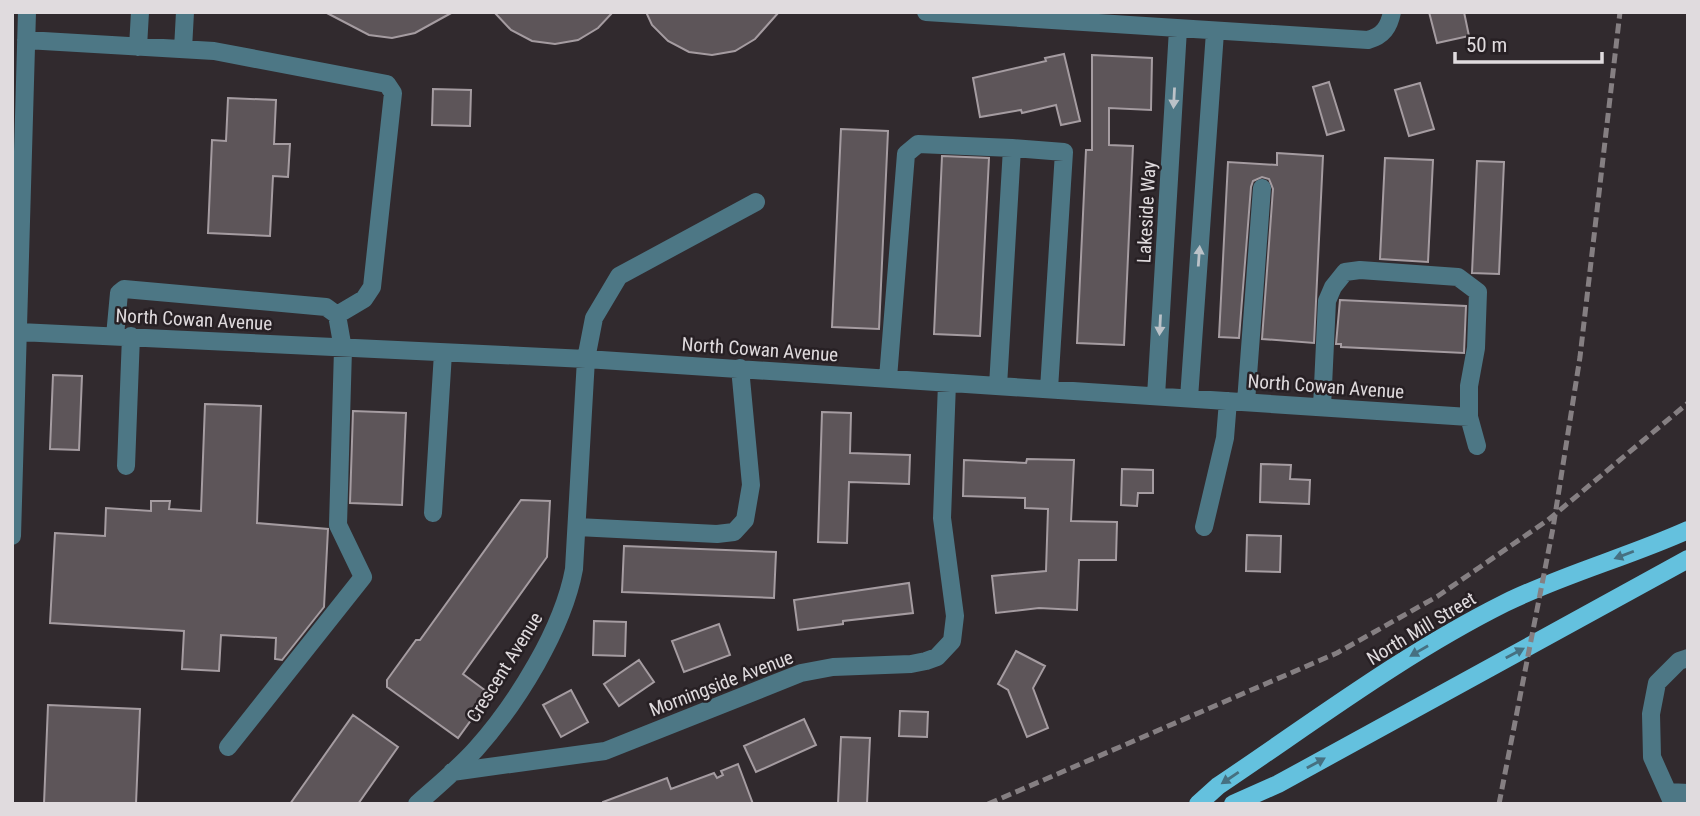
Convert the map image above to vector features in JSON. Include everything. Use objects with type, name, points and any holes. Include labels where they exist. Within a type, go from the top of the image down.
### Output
[{"type":"main road","name":"North Mill Street","points":[[1198,804],[1218,786],[1392,667],[1462,627],[1505,603],[1552,582],[1688,530]]},
{"type":"main road","points":[[1233,804],[1278,784],[1688,559]]},
{"type":"street","points":[[12,536],[27,12]]},
{"type":"street","points":[[138,47],[140,12]]},
{"type":"street","points":[[183,50],[185,12]]},
{"type":"street","points":[[926,12],[1368,40],[1384,33],[1392,12]]},
{"type":"street","name":"Lakeside Way","points":[[1156,396],[1178,29]]},
{"type":"street","points":[[1189,398],[1215,32]]},
{"type":"street","points":[[26,40],[214,51],[387,84],[393,93],[372,287],[363,299],[337,315]]},
{"type":"street","points":[[888,378],[905,154],[918,144],[1012,148],[1064,152],[1049,389]]},
{"type":"street","points":[[998,386],[1012,148]]},
{"type":"street","points":[[1204,527],[1225,438],[1237,401],[1262,188]]},
{"type":"street","name":"Crescent Avenue","points":[[416,804],[452,772],[492,730],[519,690],[560,618],[572,583],[586,359],[594,318],[619,276],[757,202]]},
{"type":"street","points":[[1322,407],[1327,301],[1333,287],[1345,272],[1360,270],[1458,277],[1478,292],[1476,348],[1469,386],[1469,417],[1477,446]]},
{"type":"street","points":[[126,466],[123,336],[119,293],[124,289],[326,307],[337,315],[343,349],[338,525],[363,577],[228,747]]},
{"type":"street","name":"North Cowan Avenue","points":[[19,332],[740,368],[1469,417]]},
{"type":"street","points":[[433,513],[443,353]]},
{"type":"street","points":[[577,527],[717,534],[734,532],[745,520],[751,485],[740,368]]},
{"type":"street","name":"Morningside Avenue","points":[[452,772],[605,751],[785,678],[809,671],[833,667],[911,664],[937,657],[952,641],[956,616],[942,518],[947,383]]},
{"type":"street","points":[[1688,658],[1679,662],[1657,683],[1651,714],[1652,757],[1670,798],[1688,793]]},
{"type":"building","points":[[325,12],[453,12],[415,33],[392,38],[369,35]]},
{"type":"building","points":[[494,12],[613,12],[598,28],[578,40],[555,44],[532,41],[511,30]]},
{"type":"building","points":[[646,12],[779,12],[755,39],[735,51],[712,55],[689,52],[668,41],[652,25]]},
{"type":"building","points":[[1429,12],[1464,12],[1469,36],[1437,43]]},
{"type":"building","points":[[1064,54],[1080,121],[1061,125],[1056,105],[1022,113],[1021,110],[980,117],[973,78],[1046,61],[1045,58]]},
{"type":"building","points":[[1092,55],[1152,58],[1151,110],[1109,108],[1109,145],[1133,146],[1124,345],[1077,343],[1086,150],[1092,150]]},
{"type":"building","points":[[1329,82],[1344,130],[1327,135],[1313,87]]},
{"type":"building","points":[[1420,83],[1434,129],[1409,136],[1395,90]]},
{"type":"building","points":[[433,89],[471,90],[470,126],[432,125]]},
{"type":"building","points":[[228,98],[276,100],[274,144],[290,144],[288,177],[273,176],[270,236],[208,233],[212,140],[226,141]]},
{"type":"building","points":[[841,129],[888,131],[879,329],[832,327]]},
{"type":"building","points":[[1277,153],[1323,156],[1314,343],[1262,339],[1273,189],[1269,179],[1262,177],[1253,181],[1251,187],[1239,338],[1219,337],[1228,162],[1277,165]]},
{"type":"building","points":[[942,156],[989,158],[980,336],[934,334]]},
{"type":"building","points":[[1385,158],[1433,160],[1428,262],[1380,259]]},
{"type":"building","points":[[1477,161],[1504,162],[1499,274],[1472,273]]},
{"type":"building","points":[[1340,300],[1466,306],[1464,353],[1341,347],[1341,344],[1336,344]]},
{"type":"building","points":[[53,375],[82,376],[79,450],[50,449]]},
{"type":"building","points":[[205,404],[261,406],[257,523],[328,529],[324,607],[282,660],[275,659],[276,638],[221,635],[219,671],[182,669],[184,631],[50,623],[55,533],[105,536],[106,508],[151,511],[151,501],[170,501],[169,509],[201,511]]},
{"type":"building","points":[[353,411],[406,413],[402,505],[350,503]]},
{"type":"building","points":[[822,412],[851,413],[850,453],[910,455],[909,484],[849,482],[847,543],[818,542]]},
{"type":"building","points":[[1027,459],[1074,460],[1071,521],[1117,522],[1116,560],[1079,560],[1077,610],[1039,608],[996,613],[992,576],[1046,571],[1048,509],[1025,508],[1025,498],[963,496],[964,460],[1026,463]]},
{"type":"building","points":[[1261,464],[1291,465],[1290,479],[1310,480],[1309,504],[1260,502]]},
{"type":"building","points":[[1122,469],[1153,470],[1153,493],[1138,493],[1137,506],[1121,505]]},
{"type":"building","points":[[521,500],[550,501],[547,557],[463,674],[490,694],[458,738],[387,687],[387,680],[416,640],[420,640]]},
{"type":"building","points":[[1247,535],[1281,536],[1280,572],[1246,571]]},
{"type":"building","points":[[624,546],[776,552],[774,598],[622,592]]},
{"type":"building","points":[[909,583],[913,613],[843,621],[843,624],[798,630],[794,600]]},
{"type":"building","points":[[594,621],[626,622],[625,656],[593,655]]},
{"type":"building","points":[[719,624],[730,655],[684,672],[672,641]]},
{"type":"building","points":[[1016,651],[1045,666],[1033,688],[1048,728],[1027,737],[1008,690],[998,684]]},
{"type":"building","points":[[639,660],[654,682],[619,706],[604,684]]},
{"type":"building","points":[[571,690],[588,722],[561,737],[543,705]]},
{"type":"building","points":[[48,705],[140,709],[136,804],[44,804]]},
{"type":"building","points":[[900,711],[928,712],[927,737],[899,736]]},
{"type":"building","points":[[353,715],[398,747],[358,804],[290,804]]},
{"type":"building","points":[[804,719],[816,745],[756,772],[744,746]]},
{"type":"building","points":[[841,737],[870,738],[867,804],[838,804]]},
{"type":"building","points":[[738,764],[753,804],[603,804],[667,778],[671,789],[714,773],[717,778],[723,775],[721,771]]},
{"type":"railway","points":[[1499,804],[1553,528],[1580,357],[1620,12]]},
{"type":"railway","points":[[988,804],[1337,653],[1438,596],[1548,520],[1688,403]]}]
